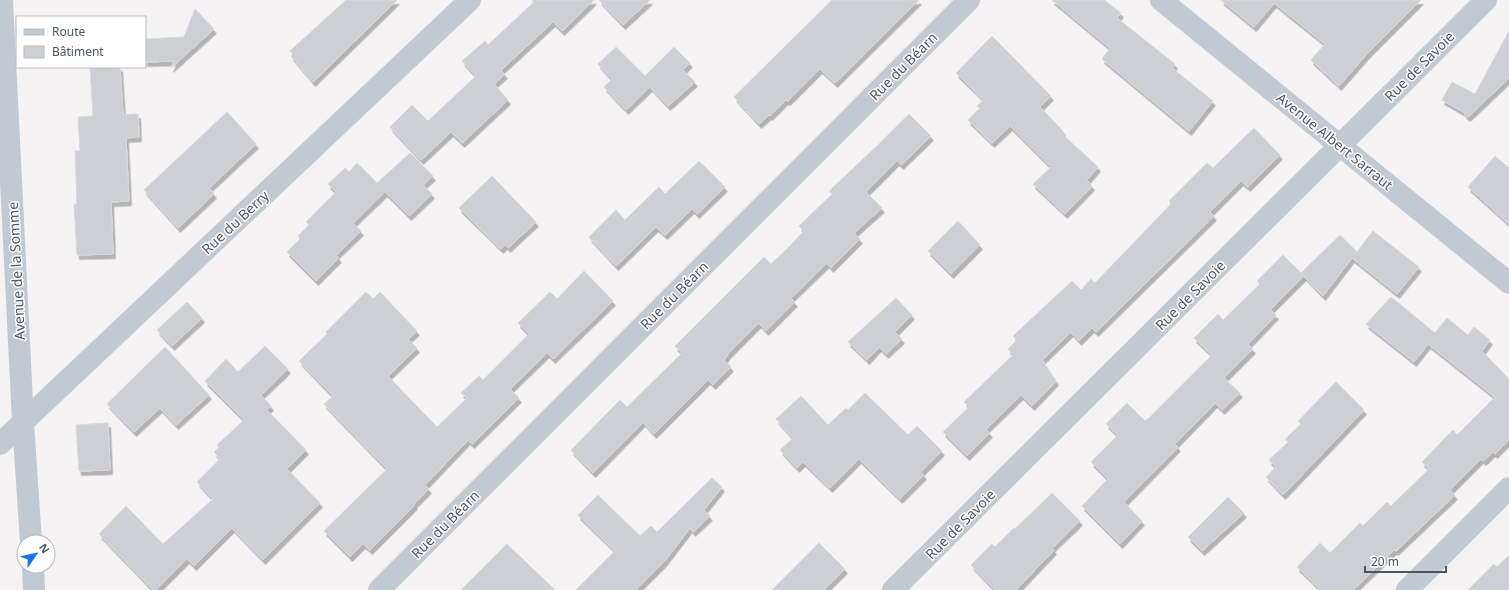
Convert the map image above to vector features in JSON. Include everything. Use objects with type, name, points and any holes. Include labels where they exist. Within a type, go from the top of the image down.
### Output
[{"type":"street","name":"Avenue de la Somme","points":[[2,0],[23,422],[30,534]]},
{"type":"street","name":"Rue du Berry","points":[[0,444],[470,0]]},
{"type":"street","name":"Rue du Béarn","points":[[379,590],[970,0]]},
{"type":"street","name":"Avenue Albert Sarraut","points":[[1161,0],[1509,283]]},
{"type":"street","name":"Rue de Savoie","points":[[893,590],[1486,0]]},
{"type":"street","points":[[1407,590],[1509,488]]},
{"type":"street","points":[[33,574],[34,590]]},
{"type":"building","points":[[346,0],[397,0],[313,82],[291,56],[293,54],[290,51]]},
{"type":"building","points":[[532,0],[594,0],[562,31],[553,22],[501,70],[505,74],[494,84],[508,100],[462,143],[451,132],[421,160],[390,127],[412,105],[428,121],[476,76],[462,61],[485,41],[488,45],[534,2]]},
{"type":"building","points":[[599,0],[650,0],[623,25]]},
{"type":"building","points":[[832,0],[919,0],[835,83],[820,69],[788,101],[786,100],[770,116],[769,115],[759,124],[734,97]]},
{"type":"building","points":[[1052,0],[1104,0],[1121,13],[1117,18],[1175,64],[1172,68],[1213,101],[1189,131],[1102,59],[1110,48]]},
{"type":"building","points":[[1221,0],[1421,0],[1366,55],[1339,86],[1311,60],[1325,44],[1274,3],[1254,27]]},
{"type":"building","points":[[195,9],[214,29],[171,68],[174,61],[146,62],[146,39],[184,37]]},
{"type":"building","points":[[1509,31],[1509,78],[1468,117],[1464,114],[1465,113],[1442,100],[1452,82],[1475,94]]},
{"type":"building","points":[[992,36],[1051,96],[1040,107],[1063,131],[1061,133],[1098,167],[1087,180],[1092,186],[1065,214],[1033,184],[1051,167],[1010,126],[992,143],[968,120],[980,108],[977,106],[984,100],[956,73]]},
{"type":"building","points":[[616,47],[645,76],[674,47],[690,63],[683,70],[695,82],[668,106],[650,87],[626,110],[604,87],[612,79],[598,64]]},
{"type":"building","points":[[90,68],[120,68],[123,115],[138,114],[139,137],[126,138],[129,201],[111,202],[113,254],[77,255],[74,204],[77,204],[75,151],[80,151],[78,117],[93,116]]},
{"type":"building","points":[[227,112],[256,144],[209,188],[214,194],[178,228],[144,190]]},
{"type":"building","points":[[909,114],[931,136],[901,165],[897,161],[866,192],[882,208],[854,233],[860,239],[831,268],[827,263],[791,298],[795,302],[766,331],[759,323],[728,354],[724,360],[731,367],[713,385],[708,380],[654,434],[643,422],[593,473],[571,450],[620,400],[627,407],[682,353],[675,346],[764,257],[771,264],[786,250],[804,231],[799,226],[832,194],[829,191]]},
{"type":"building","points":[[1254,128],[1280,155],[1248,187],[1241,181],[1210,212],[1214,216],[1096,332],[1092,328],[1079,341],[1071,332],[1042,360],[1056,381],[1032,406],[1021,395],[986,429],[990,433],[967,456],[943,432],[969,407],[964,402],[1013,355],[1008,349],[1017,340],[1013,336],[1072,281],[1081,290],[1091,279],[1095,283],[1171,204],[1169,201],[1207,163],[1213,168]]},
{"type":"building","points":[[410,153],[433,176],[423,185],[432,194],[409,216],[385,192],[353,223],[361,231],[336,255],[339,258],[316,281],[287,252],[300,239],[298,236],[309,225],[306,222],[336,192],[328,184],[345,168],[349,172],[357,163],[377,183]]},
{"type":"building","points":[[1495,156],[1509,168],[1509,224],[1468,187]]},
{"type":"building","points":[[699,161],[725,187],[697,214],[692,209],[665,235],[656,227],[616,266],[589,237],[616,210],[625,220],[659,187],[665,194]]},
{"type":"building","points":[[492,176],[536,222],[508,248],[505,245],[501,249],[459,208]]},
{"type":"building","points":[[958,221],[980,245],[951,274],[928,251]]},
{"type":"building","points":[[1373,231],[1419,267],[1397,294],[1352,258],[1323,296],[1301,273],[1340,235],[1357,252]]},
{"type":"building","points":[[1283,255],[1304,276],[1270,310],[1276,315],[1248,344],[1253,349],[1224,378],[1240,393],[1222,410],[1215,403],[1175,444],[1178,447],[1124,502],[1142,521],[1120,544],[1082,506],[1108,479],[1091,462],[1118,435],[1106,424],[1127,403],[1145,421],[1149,418],[1212,355],[1194,338],[1218,314],[1223,320],[1260,284],[1257,281]]},
{"type":"building","points":[[584,271],[613,301],[553,359],[547,353],[510,389],[519,398],[472,444],[468,440],[425,485],[429,489],[414,504],[415,505],[370,550],[363,544],[350,557],[324,531],[387,469],[324,404],[333,396],[299,361],[327,334],[326,332],[366,292],[373,299],[380,292],[417,331],[408,339],[417,348],[388,376],[437,427],[467,398],[461,393],[479,376],[483,380],[529,334],[518,323],[550,292],[557,299]]},
{"type":"building","points":[[1391,297],[1435,333],[1447,318],[1468,335],[1474,327],[1490,340],[1482,351],[1509,379],[1509,440],[1495,454],[1493,452],[1484,461],[1481,459],[1450,490],[1455,495],[1396,551],[1394,550],[1353,590],[1321,590],[1297,567],[1320,543],[1330,553],[1360,523],[1363,526],[1387,502],[1391,506],[1429,469],[1422,462],[1453,430],[1457,435],[1495,397],[1428,344],[1414,362],[1366,324]]},
{"type":"building","points":[[896,298],[912,315],[895,332],[902,339],[886,354],[879,347],[867,360],[848,342]]},
{"type":"building","points":[[187,302],[202,318],[172,346],[157,330]]},
{"type":"building","points":[[265,346],[288,369],[261,395],[271,406],[267,410],[306,450],[287,469],[320,503],[263,560],[232,528],[194,566],[187,559],[156,590],[153,590],[99,534],[126,506],[163,544],[213,499],[197,482],[220,459],[214,452],[219,447],[217,445],[244,420],[205,381],[226,359],[238,372]]},
{"type":"building","points":[[165,347],[209,395],[176,425],[160,408],[134,432],[107,404]]},
{"type":"building","points":[[1336,382],[1364,410],[1283,495],[1266,477],[1276,467],[1269,460],[1288,442],[1285,439],[1301,424],[1298,421]]},
{"type":"building","points":[[865,393],[908,435],[917,426],[942,451],[921,472],[924,475],[900,499],[859,459],[830,488],[803,462],[797,468],[780,450],[793,438],[776,419],[801,396],[828,425],[846,408],[848,410]]},
{"type":"building","points":[[108,423],[110,470],[79,471],[76,425]]},
{"type":"building","points":[[712,478],[722,487],[704,510],[710,516],[693,532],[690,528],[664,562],[636,590],[576,590],[615,551],[578,515],[598,495],[640,536],[651,526],[657,532]]},
{"type":"building","points":[[1052,493],[1080,521],[1052,548],[1054,550],[1016,590],[995,590],[971,565],[992,544],[995,547]]},
{"type":"building","points":[[1228,497],[1244,513],[1202,551],[1188,537]]},
{"type":"building","points":[[819,543],[845,569],[824,590],[772,590]]},
{"type":"building","points":[[507,544],[555,590],[461,590]]},
{"type":"building","points":[[1509,555],[1509,590],[1468,590],[1494,564],[1497,567]]}]
